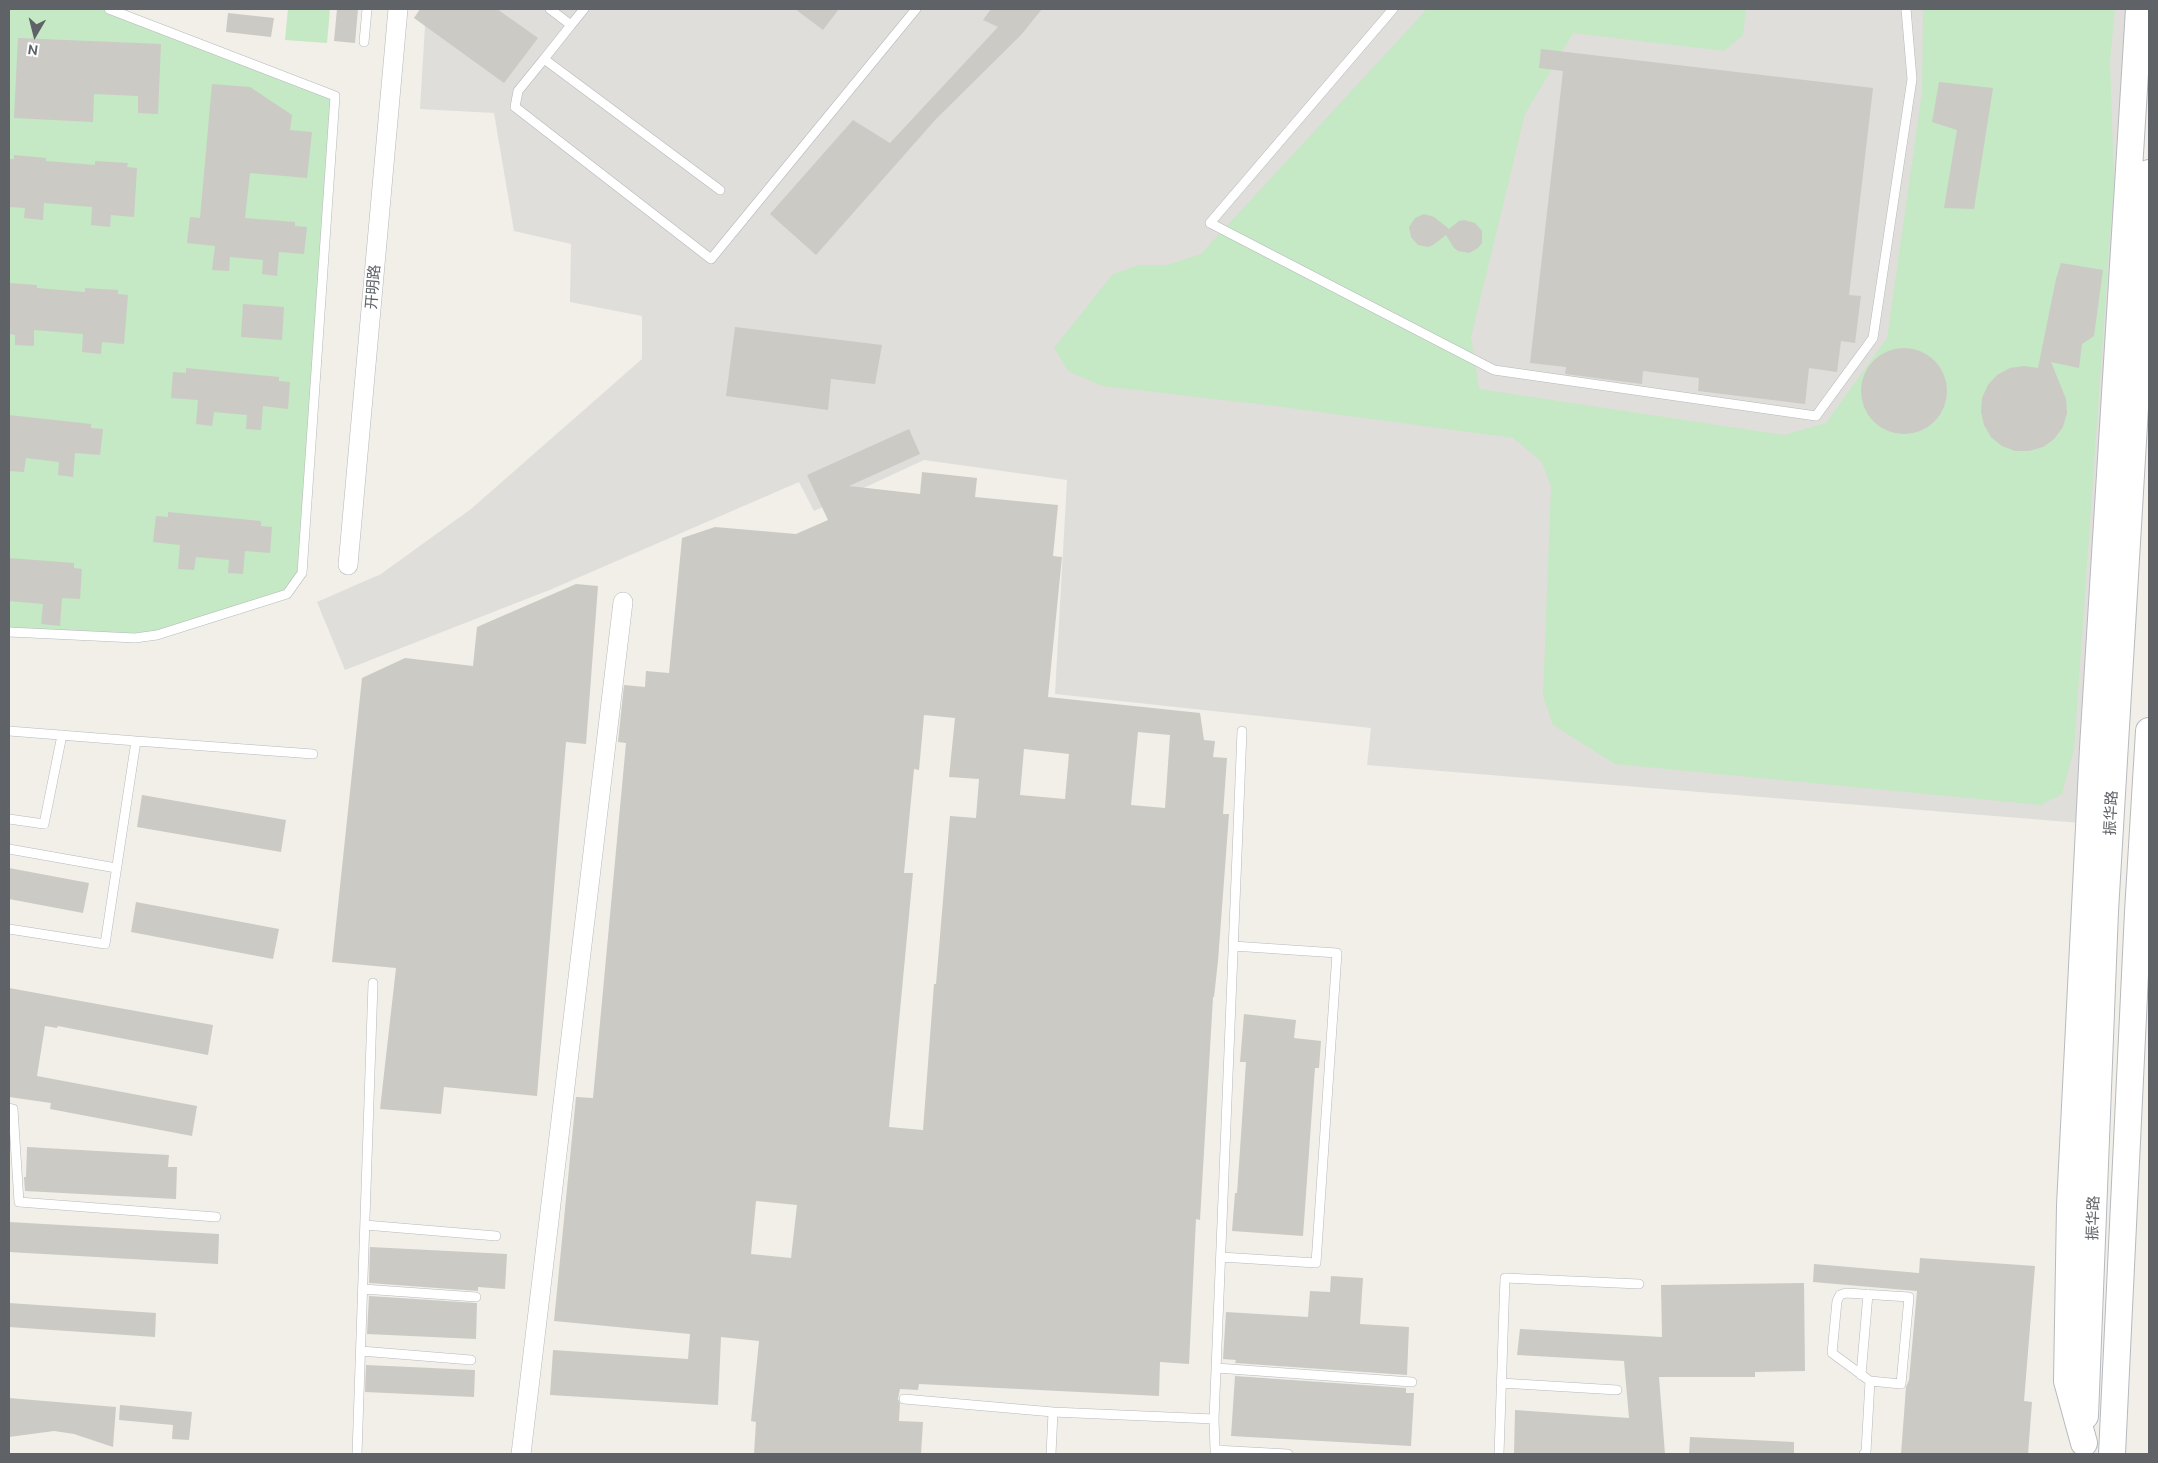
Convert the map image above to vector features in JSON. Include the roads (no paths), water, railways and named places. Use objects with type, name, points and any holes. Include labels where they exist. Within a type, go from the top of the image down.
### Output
[{"type":"main road","points":[[2084,1449],[2067,1381],[2070,1206],[2094,738],[2139,9]]},
{"type":"main road","name":"振华路","points":[[2084,1449],[2105,911],[2149,173]]},
{"type":"main road","name":"振华路","points":[[2112,1449],[2138,912],[2149,731]]},
{"type":"main road","points":[[2112,1449],[2132,1357],[2149,1025]]},
{"type":"street","name":"开明路","points":[[348,565],[398,9]]},
{"type":"street","points":[[521,1454],[623,602]]},
{"type":"lane","points":[[9,632],[135,638],[157,635],[287,594],[302,573],[335,96],[110,9]]},
{"type":"lane","points":[[364,42],[367,9]]},
{"type":"lane","points":[[550,9],[571,25]]},
{"type":"lane","points":[[584,9],[518,91],[515,107],[711,259],[916,9]]},
{"type":"lane","points":[[1393,9],[1210,224],[1494,370],[1816,416],[1873,338],[1912,79],[1906,9]]},
{"type":"lane","points":[[544,59],[720,190]]},
{"type":"lane","points":[[9,731],[313,754]]},
{"type":"lane","points":[[1242,731],[1214,1450],[1288,1454]]},
{"type":"lane","points":[[9,819],[44,824],[62,735]]},
{"type":"lane","points":[[9,929],[105,944],[136,741]]},
{"type":"lane","points":[[9,850],[116,868]]},
{"type":"lane","points":[[1221,1257],[1316,1264],[1337,953],[1233,946]]},
{"type":"lane","points":[[357,1454],[373,983]]},
{"type":"lane","points":[[9,1108],[13,1109],[19,1202],[216,1218]]},
{"type":"lane","points":[[365,1225],[496,1236]]},
{"type":"lane","points":[[1499,1454],[1505,1278],[1639,1284]]},
{"type":"lane","points":[[363,1289],[476,1297]]},
{"type":"lane","points":[[1846,1293],[1909,1297],[1901,1384],[1870,1381],[1861,1374],[1832,1353],[1836,1301],[1840,1295],[1846,1293]]},
{"type":"lane","points":[[1861,1374],[1868,1294]]},
{"type":"lane","points":[[361,1351],[471,1360]]},
{"type":"lane","points":[[1216,1368],[1412,1382]]},
{"type":"lane","points":[[1864,1454],[1866,1452],[1870,1381]]},
{"type":"lane","points":[[1502,1384],[1617,1390]]},
{"type":"lane","points":[[904,1399],[1053,1412],[1214,1420]]},
{"type":"lane","points":[[1051,1454],[1053,1412]]}]
